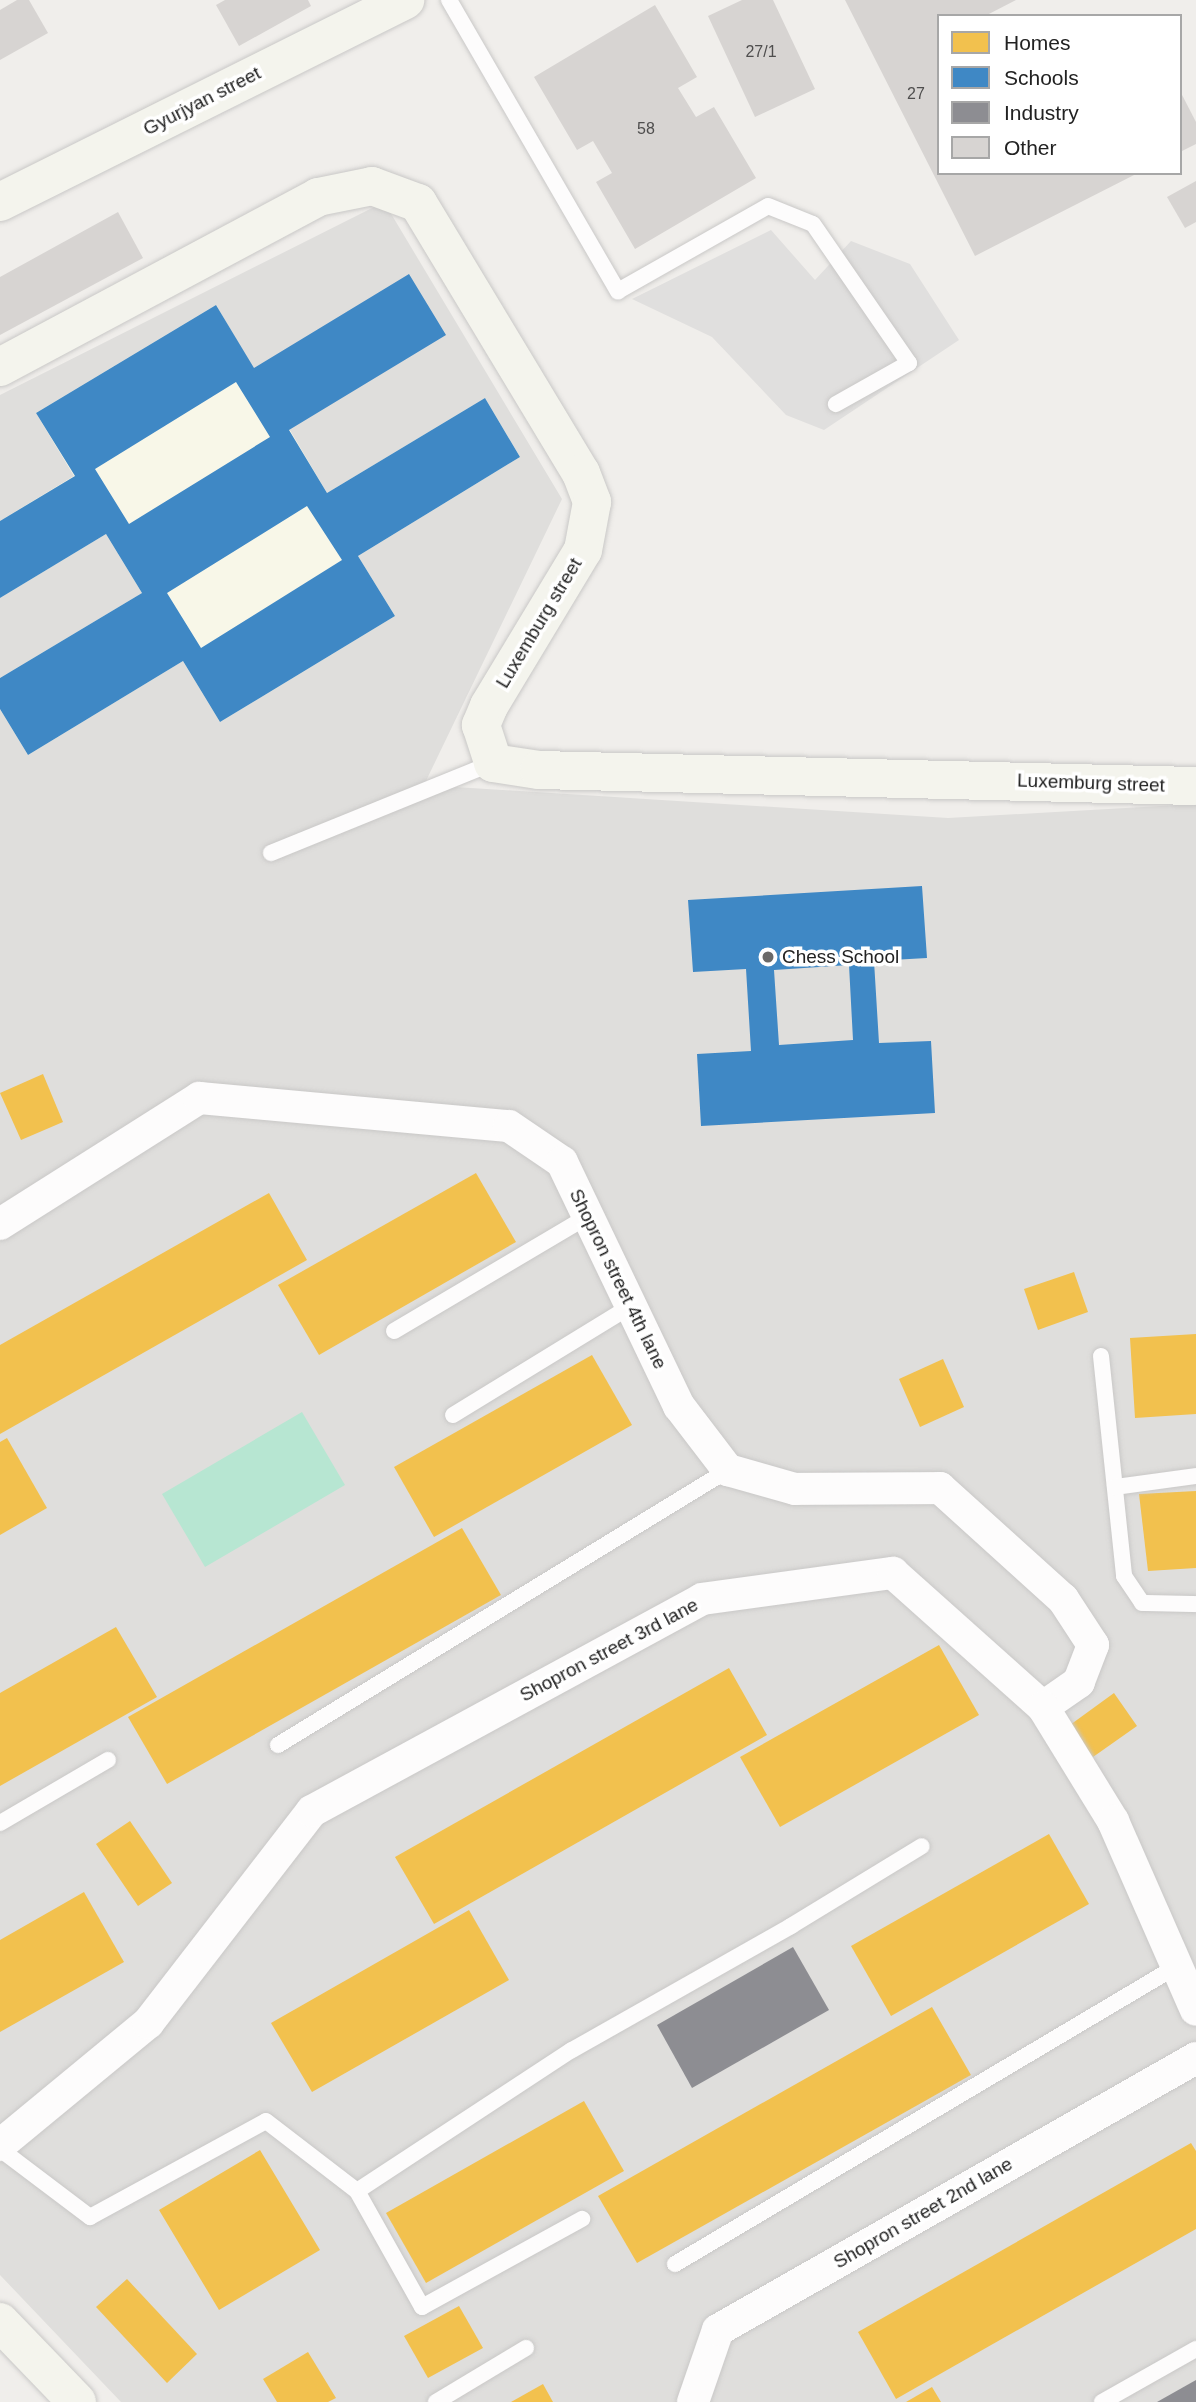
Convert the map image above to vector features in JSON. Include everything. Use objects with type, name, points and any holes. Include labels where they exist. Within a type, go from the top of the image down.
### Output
[{"type":"street","name":"Gyurjyan street","points":[[0,202],[405,0]]},
{"type":"street","name":"Luxemburg street","points":[[0,367],[318,197],[372,186],[418,203],[581,473],[592,502],[583,550],[489,706],[481,725],[493,763],[539,770],[1196,786]]},
{"type":"street","name":"Shopron street 4th lane","points":[[0,1224],[199,1097],[509,1126],[562,1162],[629,1307],[679,1405],[728,1470]]},
{"type":"street","points":[[728,1470],[795,1489],[940,1488],[1063,1599],[1093,1645],[1079,1682],[1043,1707]]},
{"type":"street","name":"Shopron street 3rd lane","points":[[0,2147],[148,2023],[312,1811],[702,1599],[893,1573],[1043,1707],[1113,1821],[1196,2010]]},
{"type":"street","name":"Shopron street 2nd lane","points":[[693,2402],[718,2330],[1196,2058]]},
{"type":"street","points":[[0,2322],[77,2402]]},
{"type":"lane","points":[[449,0],[618,291],[768,206],[813,224],[909,363],[836,404]]},
{"type":"lane","points":[[271,853],[493,763]]},
{"type":"lane","points":[[394,1331],[587,1217]]},
{"type":"lane","points":[[453,1415],[629,1307]]},
{"type":"lane","points":[[1101,1356],[1124,1576],[1142,1603],[1196,1604]]},
{"type":"lane","points":[[278,1745],[728,1470]]},
{"type":"lane","points":[[1115,1487],[1196,1476]]},
{"type":"lane","points":[[0,1823],[108,1760]]},
{"type":"lane","points":[[357,2191],[572,2050],[791,1926],[922,1846]]},
{"type":"lane","points":[[676,2264],[1177,1966]]},
{"type":"lane","points":[[0,2147],[90,2217],[266,2121],[357,2191],[422,2307],[582,2219]]},
{"type":"lane","points":[[436,2402],[526,2348]]},
{"type":"lane","points":[[1102,2402],[1196,2349]]},
{"type":"shaded area","points":[[384,202],[562,499],[424,785],[948,818],[1196,804],[1196,2402],[121,2402],[0,2275],[0,395]]},
{"type":"shaded area","points":[[771,230],[815,280],[851,241],[910,264],[959,340],[824,430],[786,415],[712,337],[632,299]]},
{"type":"shaded area","points":[[216,305],[327,493],[485,398],[520,457],[358,556],[395,616],[220,722],[183,661],[28,755],[0,709],[0,678],[142,593],[106,534],[0,598],[0,521],[74,476],[36,413]]},
{"type":"green space","points":[[302,1412],[345,1485],[205,1567],[162,1494]]},
{"type":"building: Homes","points":[[43,1074],[63,1122],[21,1140],[0,1093]]},
{"type":"building: Homes","points":[[476,1173],[516,1242],[319,1355],[278,1285]]},
{"type":"building: Homes","points":[[269,1193],[307,1260],[0,1434],[0,1345]]},
{"type":"building: Homes","points":[[1074,1272],[1088,1312],[1038,1330],[1024,1289]]},
{"type":"building: Homes","points":[[1196,1334],[1196,1414],[1135,1418],[1130,1338]]},
{"type":"building: Homes","points":[[592,1355],[632,1425],[434,1537],[394,1467]]},
{"type":"building: Homes","points":[[943,1359],[964,1407],[920,1427],[899,1379]]},
{"type":"building: Homes","points":[[7,1438],[47,1508],[0,1535],[0,1442]]},
{"type":"building: Homes","points":[[1196,1491],[1196,1568],[1148,1571],[1139,1494]]},
{"type":"building: Homes","points":[[462,1528],[501,1595],[167,1784],[128,1717]]},
{"type":"building: Homes","points":[[116,1627],[157,1697],[0,1786],[0,1693]]},
{"type":"building: Homes","points":[[939,1645],[979,1715],[780,1827],[740,1757]]},
{"type":"building: Homes","points":[[729,1668],[767,1735],[434,1924],[395,1857]]},
{"type":"building: Homes","points":[[1114,1693],[1137,1726],[1093,1757],[1070,1725]]},
{"type":"building: Homes","points":[[130,1821],[172,1883],[138,1906],[96,1844]]},
{"type":"building: Homes","points":[[1049,1834],[1089,1904],[891,2016],[851,1946]]},
{"type":"building: Homes","points":[[84,1892],[124,1962],[0,2032],[0,1940]]},
{"type":"building: Homes","points":[[469,1910],[509,1980],[312,2092],[271,2023]]},
{"type":"building: Homes","points":[[932,2007],[971,2075],[637,2263],[598,2196]]},
{"type":"building: Homes","points":[[584,2101],[624,2171],[426,2283],[386,2213]]},
{"type":"building: Homes","points":[[1191,2143],[1196,2151],[1196,2229],[896,2399],[858,2332]]},
{"type":"building: Homes","points":[[260,2150],[320,2250],[219,2310],[159,2210]]},
{"type":"building: Homes","points":[[127,2279],[197,2354],[167,2383],[96,2307]]},
{"type":"building: Homes","points":[[459,2306],[483,2348],[428,2378],[404,2336]]},
{"type":"building: Homes","points":[[308,2352],[336,2398],[328,2402],[277,2402],[263,2379]]},
{"type":"building: Homes","points":[[543,2384],[553,2402],[511,2402]]},
{"type":"building: Homes","points":[[932,2387],[941,2402],[906,2402]]},
{"type":"building: Schools","points":[[409,274],[446,335],[289,430],[327,493],[485,398],[520,457],[358,556],[395,616],[220,722],[183,661],[28,755],[0,709],[0,678],[142,593],[106,534],[0,598],[0,521],[75,476],[36,413],[216,305],[254,368]],"holes":[[[236,382],[270,437],[129,524],[95,469]],[[307,506],[342,560],[201,648],[167,593]]]},
{"type":"building: Schools","points":[[922,886],[927,958],[874,961],[879,1043],[931,1041],[935,1113],[701,1126],[697,1054],[751,1051],[746,969],[693,972],[688,900]],"holes":[[[849,965],[853,1040],[779,1045],[774,970]]]},
{"type":"building: Industry","points":[[793,1947],[829,2010],[692,2088],[657,2025]]},
{"type":"building: Industry","points":[[1196,2380],[1196,2402],[1157,2402]]},
{"type":"building: Other","points":[[17,0],[29,0],[48,33],[0,60],[0,10]]},
{"type":"building: Other","points":[[225,0],[308,0],[311,6],[239,46],[216,5]]},
{"type":"building: Other","points":[[742,0],[773,0],[815,89],[755,117],[708,16]]},
{"type":"building: Other","points":[[845,0],[1016,0],[989,14],[937,14],[937,175],[1134,175],[975,256]]},
{"type":"building: Other","points":[[655,5],[697,77],[678,88],[696,117],[714,107],[756,178],[635,249],[596,182],[612,173],[593,141],[577,150],[534,77]]},
{"type":"building: Other","points":[[1182,95],[1196,122],[1196,144],[1182,151]]},
{"type":"building: Other","points":[[1196,181],[1196,222],[1185,228],[1167,197]]},
{"type":"building: Other","points":[[118,212],[143,258],[0,335],[0,277]]},
{"type":"place","name":"Chess School","points":[[768,957]]}]
